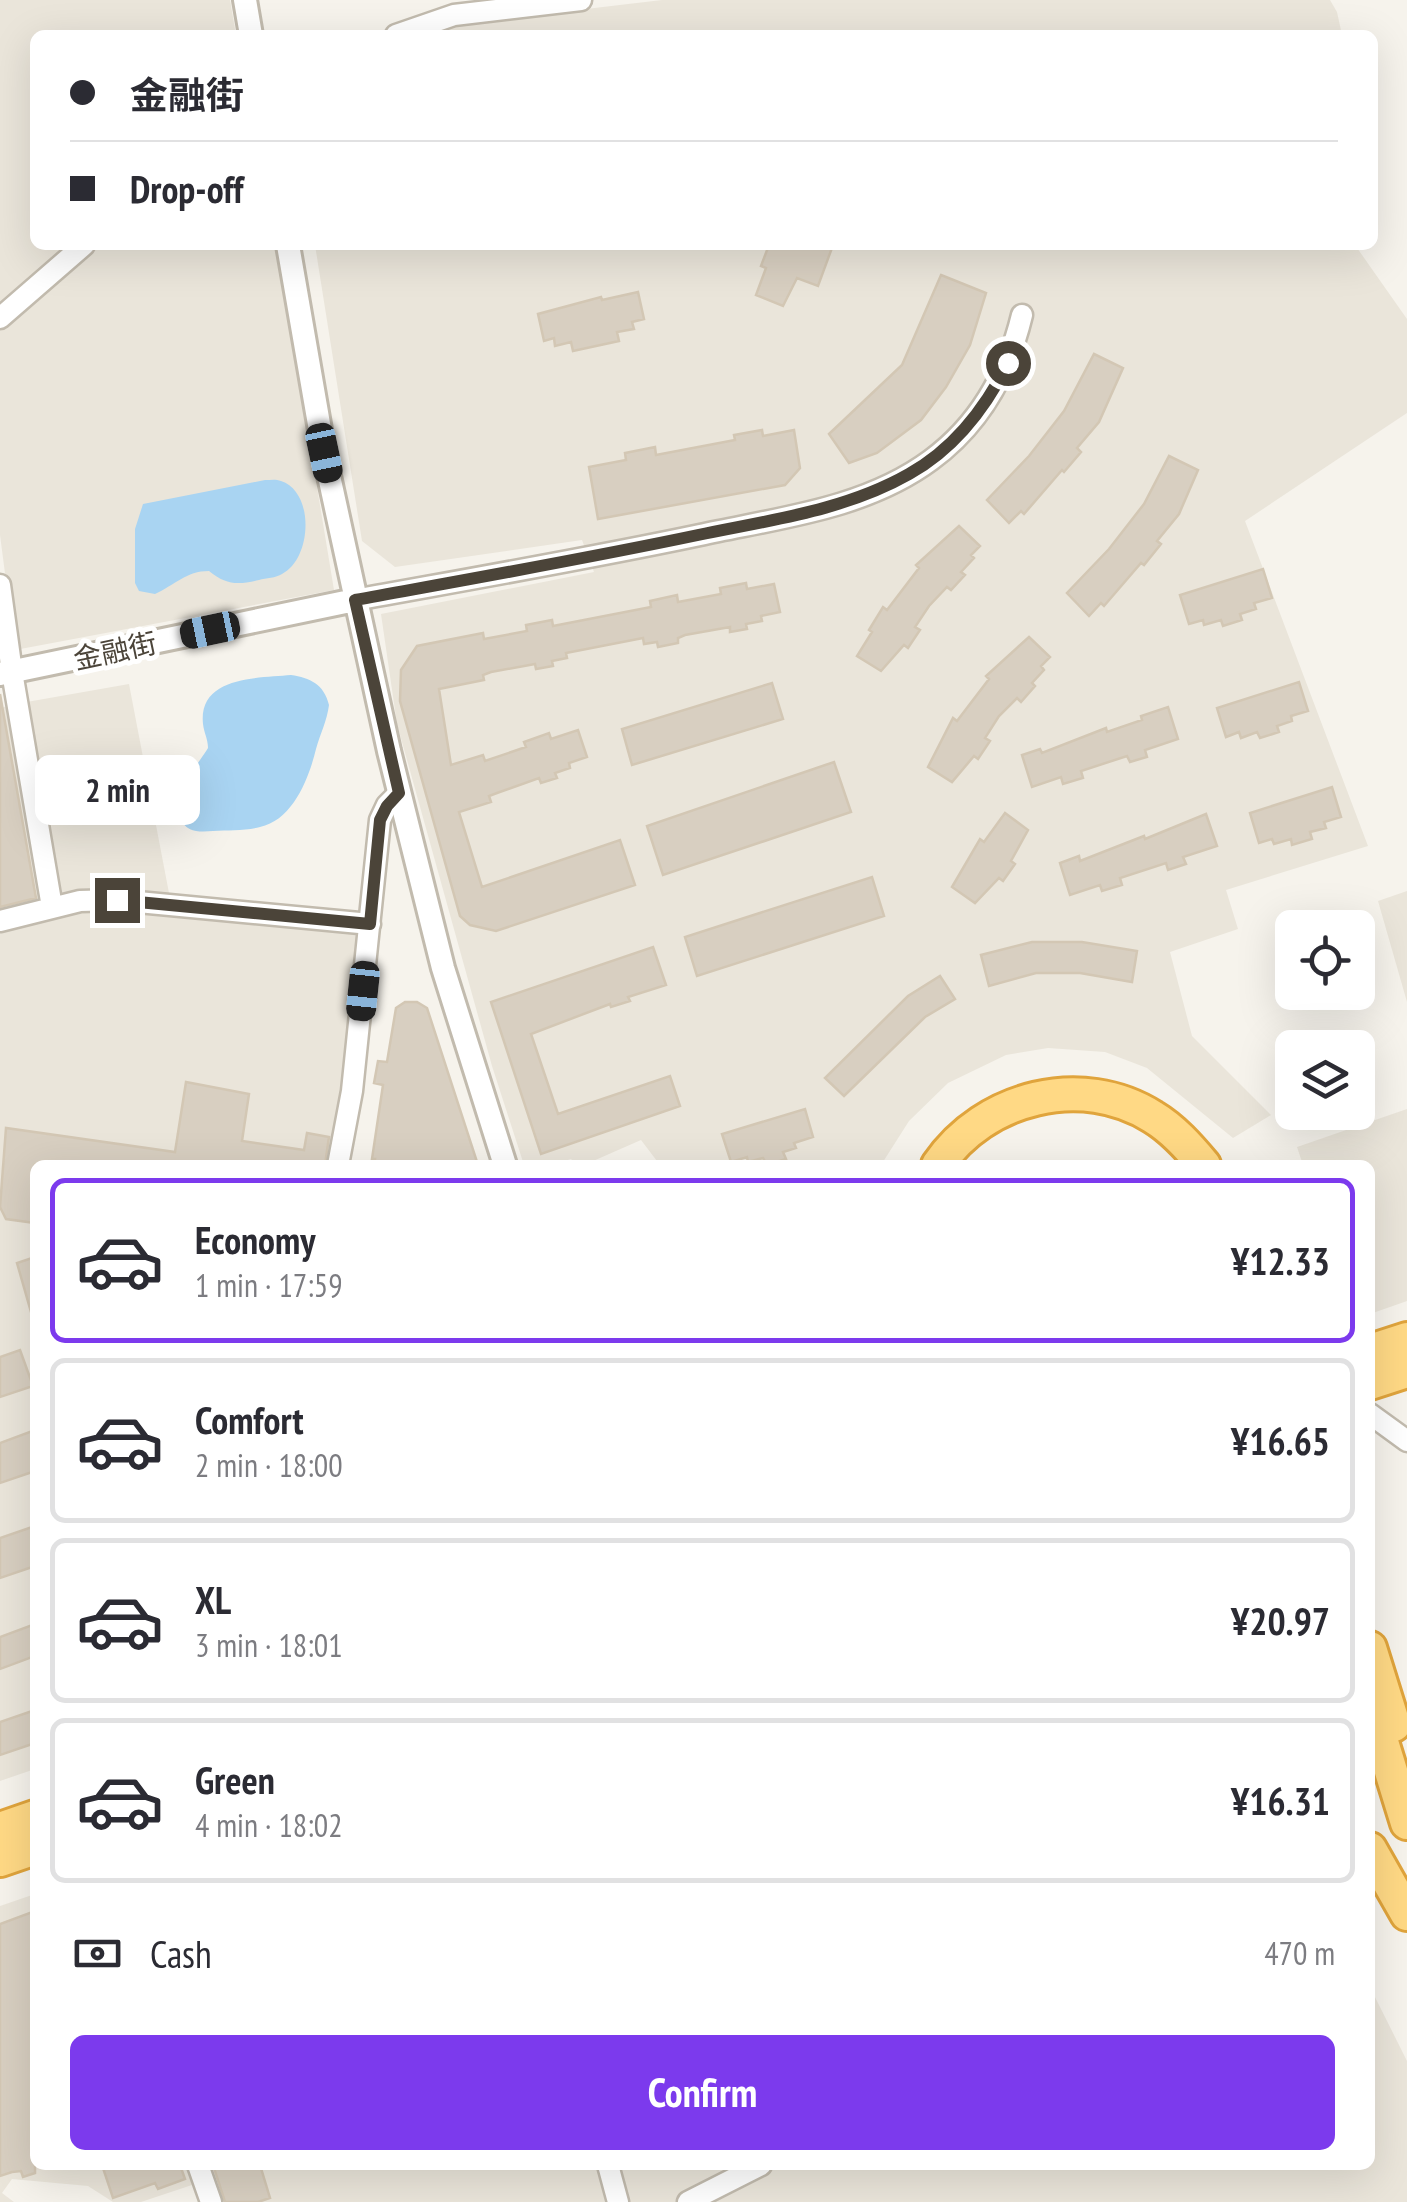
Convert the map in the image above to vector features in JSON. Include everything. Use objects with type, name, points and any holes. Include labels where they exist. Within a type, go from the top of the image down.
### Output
[{"type":"highway","points":[[942,1160],[984,1118],[1021,1102],[1063,1094],[1102,1098],[1137,1108],[1172,1132],[1199,1160]]},
{"type":"highway","points":[[963,1160],[978,1143],[1009,1124],[1064,1111],[1099,1114],[1130,1124],[1162,1144],[1178,1160]]},
{"type":"highway","points":[[1375,1350],[1407,1339]]},
{"type":"highway","points":[[1375,1381],[1407,1370]]},
{"type":"highway","points":[[1375,1664],[1407,1768]]},
{"type":"highway","points":[[1375,1720],[1407,1823]]},
{"type":"highway","points":[[0,1829],[30,1818]]},
{"type":"highway","points":[[0,1860],[30,1850]]},
{"type":"highway","points":[[1375,1858],[1407,1914]]},
{"type":"street","points":[[245,0],[251,30]]},
{"type":"street","points":[[410,30],[454,14],[581,0]]},
{"type":"street","points":[[0,318],[78,250]]},
{"type":"street","points":[[289,250],[324,453],[399,793],[443,968],[503,1160]]},
{"type":"street","name":"金融街","points":[[6,673],[355,600],[598,556],[814,511],[865,495],[921,466],[968,427],[997,386],[1022,315]]},
{"type":"street","points":[[0,585],[6,673],[52,907]]},
{"type":"street","points":[[339,1160],[352,1091],[380,820],[399,793]]},
{"type":"street","points":[[0,922],[80,901],[117,900],[370,924]]},
{"type":"street","points":[[1375,1418],[1407,1441]]},
{"type":"street","points":[[200,2170],[211,2202]]},
{"type":"street","points":[[609,2170],[618,2202]]},
{"type":"street","points":[[688,2202],[751,2170]]},
{"type":"shaded area","points":[[0,0],[230,0],[235,30],[30,30],[30,250],[65,250],[0,307]]},
{"type":"shaded area","points":[[662,0],[1330,0],[1341,30],[444,30],[460,24]]},
{"type":"shaded area","points":[[92,250],[278,250],[334,590],[15,650],[0,535],[0,329]]},
{"type":"shaded area","points":[[316,250],[1359,250],[1407,319],[1407,413],[1245,521],[1368,846],[1226,890],[1238,929],[1170,952],[1192,1036],[1271,1115],[1233,1138],[1147,1068],[1105,1052],[1048,1048],[1006,1055],[948,1083],[909,1121],[884,1160],[656,1160],[641,1140],[595,1160],[522,1160],[492,1066],[397,724],[381,614],[594,572],[582,540],[395,567],[362,541]]},
{"type":"shaded area","points":[[129,684],[169,893],[55,901],[21,703]]},
{"type":"shaded area","points":[[13,705],[45,902],[0,916],[0,708]]},
{"type":"shaded area","points":[[1407,891],[1407,1002],[1378,901]]},
{"type":"shaded area","points":[[76,904],[377,929],[348,1160],[30,1160],[30,1771],[0,1781],[0,926]]},
{"type":"shaded area","points":[[1407,1109],[1407,1301],[1375,1312],[1375,1160],[1301,1160],[1297,1147],[1346,1130],[1375,1130],[1375,1120]]},
{"type":"shaded area","points":[[30,1896],[30,2170],[188,2170],[192,2185],[141,2202],[113,2202],[88,2186],[12,2179],[2,2193],[14,2202],[0,2202],[0,1906]]},
{"type":"shaded area","points":[[1375,1997],[1407,2061],[1407,2202],[222,2202],[211,2170],[1375,2170]]},
{"type":"water","points":[[279,480],[300,498],[306,526],[304,541],[292,566],[277,576],[245,583],[227,581],[209,571],[187,576],[155,594],[139,591],[135,583],[135,529],[143,504]]},
{"type":"water","points":[[291,675],[315,683],[329,705],[298,796],[282,816],[254,828],[203,832],[186,826],[180,818],[179,800],[186,781],[208,748],[203,724],[204,708],[210,697],[233,683]]},
{"type":"building","points":[[767,250],[831,250],[818,286],[797,278],[783,306],[756,295],[766,268],[761,266]]},
{"type":"building","points":[[941,275],[986,293],[970,345],[921,420],[877,453],[849,463],[829,434],[902,365]]},
{"type":"building","points":[[638,292],[644,319],[632,322],[634,329],[617,332],[619,341],[573,351],[571,342],[555,346],[554,338],[544,341],[538,314],[601,297],[602,300]]},
{"type":"building","points":[[1094,354],[1123,368],[1099,422],[1077,448],[1081,452],[1064,472],[1024,514],[1021,511],[1009,523],[987,500],[1064,411]]},
{"type":"building","points":[[762,430],[763,436],[794,430],[800,468],[785,485],[598,519],[589,467],[626,460],[625,453],[655,447],[656,455],[735,440],[734,435]]},
{"type":"building","points":[[1169,456],[1198,470],[1179,514],[1144,565],[1141,563],[1104,606],[1101,603],[1089,616],[1067,593],[1144,504]]},
{"type":"building","points":[[959,526],[980,546],[961,572],[965,575],[929,606],[915,627],[920,630],[908,648],[904,645],[881,671],[857,656],[883,607],[887,610],[919,568],[916,565]]},
{"type":"building","points":[[1263,569],[1272,598],[1254,603],[1256,609],[1240,614],[1242,620],[1223,626],[1221,620],[1189,624],[1180,595]]},
{"type":"building","points":[[746,583],[747,589],[774,584],[780,612],[761,616],[762,621],[746,624],[747,629],[730,632],[730,627],[685,635],[678,638],[678,643],[658,647],[657,642],[644,644],[643,638],[566,653],[567,658],[552,661],[553,666],[536,669],[535,664],[491,672],[483,675],[484,680],[439,689],[451,765],[483,755],[485,761],[526,747],[524,742],[549,733],[551,739],[578,730],[587,757],[569,763],[570,768],[555,773],[557,778],[541,783],[539,778],[489,796],[491,802],[459,812],[482,887],[620,840],[635,885],[496,931],[470,925],[460,916],[400,701],[401,670],[417,646],[483,633],[484,639],[527,631],[526,625],[552,620],[553,626],[651,607],[650,601],[677,595],[678,602],[721,594],[720,588]]},
{"type":"building","points":[[1029,637],[1050,657],[1032,683],[1035,686],[1021,702],[1017,698],[999,716],[978,759],[974,756],[952,782],[928,767],[953,718],[957,721],[989,679],[986,676]]},
{"type":"building","points":[[1299,682],[1308,711],[1277,726],[1279,732],[1260,738],[1257,732],[1241,738],[1239,732],[1226,737],[1217,708]]},
{"type":"building","points":[[772,683],[783,719],[632,765],[622,729]]},
{"type":"building","points":[[0,694],[36,898],[0,907]]},
{"type":"building","points":[[1168,707],[1178,739],[1145,750],[1147,757],[1130,762],[1127,756],[1081,771],[1083,778],[1063,784],[1061,777],[1032,787],[1022,755],[1040,749],[1042,753],[1106,728],[1107,732]]},
{"type":"building","points":[[834,762],[851,812],[663,875],[647,826]]},
{"type":"building","points":[[1332,787],[1341,817],[1324,822],[1326,828],[1310,832],[1312,839],[1292,845],[1291,839],[1259,843],[1250,813]]},
{"type":"building","points":[[1005,813],[1028,830],[1011,861],[1015,864],[1003,881],[999,878],[975,903],[952,887],[980,839],[984,842]]},
{"type":"building","points":[[1206,814],[1217,846],[1183,857],[1186,864],[1168,870],[1166,863],[1120,878],[1122,885],[1102,891],[1100,885],[1070,895],[1060,863],[1079,856],[1080,861]]},
{"type":"building","points":[[872,877],[884,916],[697,976],[685,937]]},
{"type":"building","points":[[1032,942],[1082,942],[1137,951],[1132,982],[1080,973],[1036,973],[989,986],[981,955]]},
{"type":"building","points":[[653,947],[666,985],[531,1034],[558,1114],[670,1076],[680,1106],[541,1154],[491,1002]]},
{"type":"building","points":[[940,976],[955,999],[925,1017],[844,1096],[825,1078],[908,996]]},
{"type":"building","points":[[405,1002],[417,1002],[427,1008],[476,1160],[372,1159],[383,1085],[374,1083],[378,1061],[387,1062],[396,1008]]},
{"type":"building","points":[[186,1082],[249,1094],[242,1141],[304,1150],[307,1133],[329,1137],[326,1160],[30,1160],[30,1222],[6,1219],[0,1207],[6,1128],[175,1152]]},
{"type":"building","points":[[805,1109],[813,1137],[794,1143],[796,1148],[783,1152],[786,1159],[783,1160],[730,1160],[722,1134]]},
{"type":"building","points":[[30,1259],[30,1308],[17,1263]]},
{"type":"building","points":[[20,1350],[30,1387],[0,1397],[0,1357]]},
{"type":"building","points":[[30,1432],[30,1473],[0,1483],[0,1443]]},
{"type":"building","points":[[30,1528],[30,1568],[0,1578],[0,1538]]},
{"type":"building","points":[[30,1626],[30,1658],[0,1669],[0,1637]]},
{"type":"building","points":[[30,1712],[30,1745],[0,1755],[0,1722]]},
{"type":"building","points":[[30,1913],[30,2170],[35,2173],[23,2177],[21,2171],[0,2176],[0,1924]]},
{"type":"building","points":[[104,2170],[182,2170],[185,2179],[158,2189],[155,2183],[113,2198]]},
{"type":"building","points":[[215,2170],[262,2170],[270,2198],[225,2202]]},
{"type":"route","points":[[117,900],[370,924],[380,820],[399,793],[355,600],[598,556],[814,511],[865,495],[911,473],[950,444],[983,407],[1008,363]]}]
